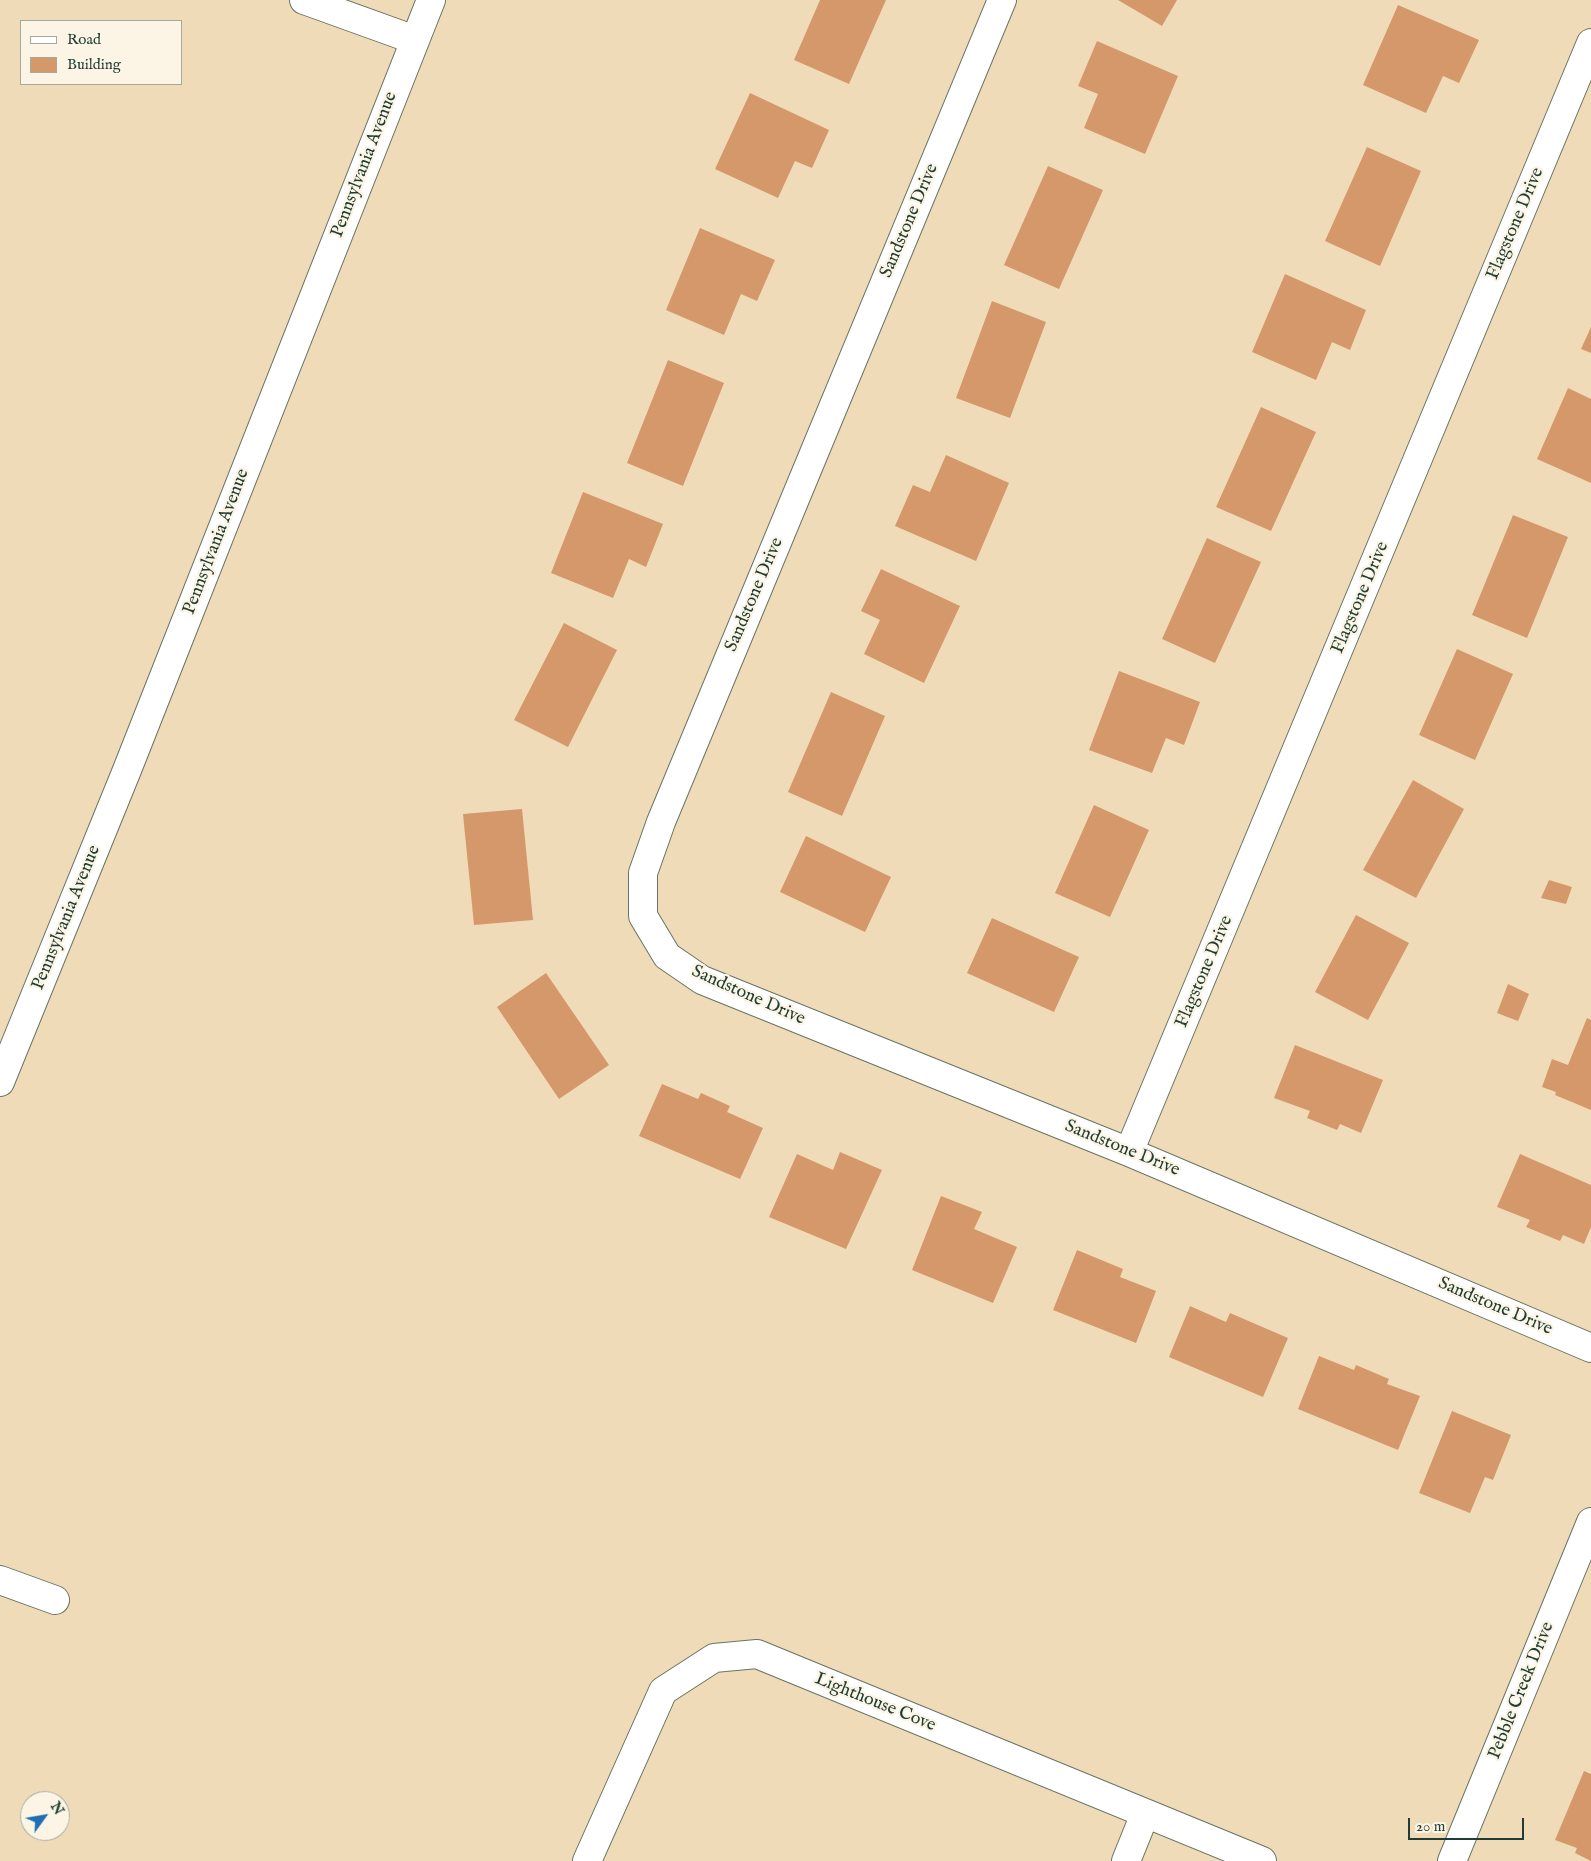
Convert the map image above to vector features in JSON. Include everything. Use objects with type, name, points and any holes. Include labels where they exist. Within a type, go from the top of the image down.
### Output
[{"type":"street","points":[[304,0],[415,40]]},
{"type":"street","name":"Pennsylvania Avenue","points":[[0,1082],[128,770],[431,0]]},
{"type":"street","name":"Sandstone Drive","points":[[1002,0],[661,822],[643,873],[643,916],[667,956],[702,980],[1129,1152],[1591,1348]]},
{"type":"street","name":"Flagstone Drive","points":[[1129,1152],[1591,43]]},
{"type":"street","name":"Pebble Creek Drive","points":[[1452,1861],[1591,1522]]},
{"type":"street","points":[[0,1580],[55,1600]]},
{"type":"street","name":"Lighthouse Cove","points":[[587,1861],[663,1691],[714,1658],[757,1654],[1262,1861]]},
{"type":"street","points":[[1126,1861],[1145,1814]]},
{"type":"building","points":[[820,0],[886,0],[849,84],[794,60]]},
{"type":"building","points":[[1118,0],[1177,0],[1162,26]]},
{"type":"building","points":[[1398,5],[1479,40],[1459,83],[1443,76],[1426,113],[1363,85]]},
{"type":"building","points":[[1097,41],[1178,76],[1145,154],[1084,128],[1098,94],[1078,86]]},
{"type":"building","points":[[750,93],[829,130],[812,168],[795,161],[778,198],[715,169]]},
{"type":"building","points":[[1367,147],[1421,171],[1380,266],[1325,241]]},
{"type":"building","points":[[1048,166],[1103,190],[1059,289],[1004,265]]},
{"type":"building","points":[[700,228],[775,260],[757,301],[741,294],[724,335],[666,310]]},
{"type":"building","points":[[1285,274],[1366,310],[1350,350],[1332,342],[1316,380],[1252,352]]},
{"type":"building","points":[[992,301],[1046,322],[1010,418],[956,398]]},
{"type":"building","points":[[1591,327],[1591,353],[1581,349]]},
{"type":"building","points":[[668,360],[724,383],[683,486],[627,463]]},
{"type":"building","points":[[1568,388],[1591,399],[1591,483],[1537,459]]},
{"type":"building","points":[[1261,407],[1316,432],[1271,531],[1216,507]]},
{"type":"building","points":[[946,455],[1009,483],[976,561],[895,526],[913,485],[930,492]]},
{"type":"building","points":[[583,492],[663,524],[646,567],[629,559],[613,598],[551,573]]},
{"type":"building","points":[[1513,515],[1568,537],[1527,638],[1472,615]]},
{"type":"building","points":[[1207,538],[1261,562],[1215,663],[1162,639]]},
{"type":"building","points":[[881,569],[960,606],[924,683],[864,654],[880,620],[861,611]]},
{"type":"building","points":[[564,623],[617,650],[568,747],[514,720]]},
{"type":"building","points":[[1457,649],[1513,674],[1475,760],[1419,735]]},
{"type":"building","points":[[1119,671],[1200,702],[1184,745],[1166,738],[1152,773],[1089,750]]},
{"type":"building","points":[[831,692],[885,716],[842,816],[788,792]]},
{"type":"building","points":[[1413,780],[1464,809],[1416,898],[1363,870]]},
{"type":"building","points":[[1094,805],[1149,830],[1110,917],[1055,893]]},
{"type":"building","points":[[522,809],[533,920],[474,925],[463,814]]},
{"type":"building","points":[[806,836],[891,877],[865,932],[780,892]]},
{"type":"building","points":[[1549,880],[1572,887],[1566,904],[1541,898]]},
{"type":"building","points":[[1356,915],[1409,943],[1368,1020],[1315,992]]},
{"type":"building","points":[[992,918],[1079,957],[1054,1012],[967,973]]},
{"type":"building","points":[[546,973],[609,1065],[559,1099],[497,1007]]},
{"type":"building","points":[[1508,984],[1529,994],[1518,1021],[1497,1013]]},
{"type":"building","points":[[1587,1018],[1591,1020],[1591,1110],[1555,1095],[1556,1092],[1542,1087],[1552,1059],[1568,1065]]},
{"type":"building","points":[[1295,1045],[1383,1080],[1361,1133],[1340,1124],[1337,1130],[1307,1118],[1310,1111],[1274,1098]]},
{"type":"building","points":[[662,1084],[698,1099],[701,1093],[730,1106],[727,1112],[763,1128],[740,1179],[639,1136]]},
{"type":"building","points":[[840,1152],[882,1170],[846,1249],[769,1217],[797,1154],[833,1170]]},
{"type":"building","points":[[1520,1154],[1591,1185],[1591,1227],[1584,1244],[1563,1235],[1560,1241],[1526,1227],[1530,1220],[1497,1207]]},
{"type":"building","points":[[941,1196],[982,1212],[974,1229],[1017,1247],[993,1303],[912,1270]]},
{"type":"building","points":[[1077,1250],[1123,1269],[1120,1277],[1156,1291],[1136,1343],[1053,1310]]},
{"type":"building","points":[[1190,1306],[1226,1322],[1230,1313],[1288,1338],[1263,1397],[1169,1357]]},
{"type":"building","points":[[1319,1356],[1354,1370],[1356,1365],[1389,1379],[1387,1384],[1420,1396],[1398,1450],[1298,1409]]},
{"type":"building","points":[[1452,1411],[1511,1435],[1493,1480],[1485,1477],[1470,1513],[1419,1493]]},
{"type":"building","points":[[1584,1771],[1591,1774],[1591,1861],[1575,1853],[1577,1848],[1555,1840]]}]
